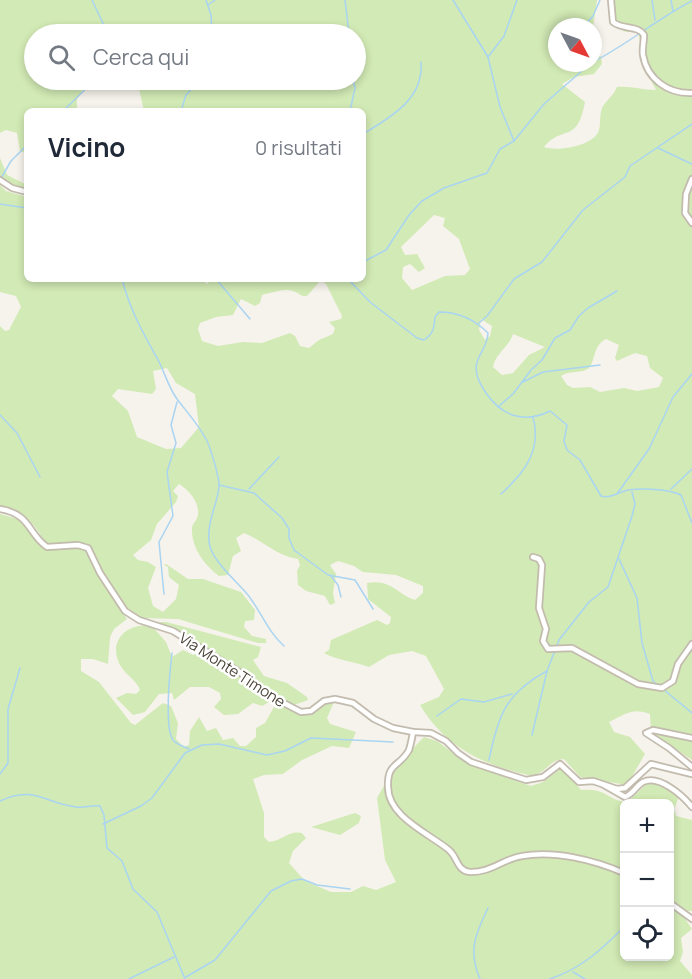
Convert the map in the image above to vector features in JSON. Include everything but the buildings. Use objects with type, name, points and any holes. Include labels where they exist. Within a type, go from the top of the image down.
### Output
[{"type":"street","points":[[611,0],[613,22],[622,27],[637,29],[644,35],[644,58],[656,80],[673,92],[692,93]]},
{"type":"street","points":[[692,179],[686,194],[685,213],[692,223]]},
{"type":"street","points":[[1,180],[12,188],[24,191]]},
{"type":"street","name":"Via Monte Timone","points":[[0,509],[11,511],[26,522],[47,547],[78,545],[88,548],[100,573],[125,611],[139,620],[173,632],[241,673],[255,688],[292,708],[301,712],[311,711],[324,701],[335,699],[352,703],[374,720],[388,726],[414,732]]},
{"type":"street","points":[[532,557],[539,559],[542,565],[539,608],[546,625],[543,643],[550,650],[564,647],[575,650],[638,684],[662,688],[673,681],[679,661],[692,644]]},
{"type":"street","points":[[692,738],[653,730],[646,733],[692,767]]},
{"type":"street","points":[[620,872],[558,855],[520,856],[489,870],[468,872],[459,867],[450,851],[402,814],[390,801],[387,789],[390,768],[409,749],[414,732],[431,733],[446,741],[471,762],[494,767],[513,776],[536,780],[560,764],[579,782],[602,784],[617,789],[627,788],[651,764],[692,774]]},
{"type":"street","points":[[602,784],[625,797],[645,781],[653,781],[675,791],[692,807]]},
{"type":"street","points":[[674,906],[692,919]]},
{"type":"green space","points":[[0,0],[597,0],[594,18],[548,18],[548,72],[596,72],[574,77],[562,84],[585,102],[582,115],[574,129],[557,136],[544,147],[558,149],[583,144],[596,136],[603,106],[617,87],[656,90],[645,69],[638,31],[626,32],[613,26],[610,0],[692,0],[692,760],[651,732],[650,714],[639,711],[629,712],[609,722],[614,732],[630,737],[645,754],[627,785],[580,777],[564,759],[555,761],[537,775],[532,776],[482,760],[442,733],[420,705],[439,697],[444,689],[426,656],[412,651],[389,655],[369,667],[324,653],[329,650],[331,640],[377,620],[387,625],[390,623],[391,617],[368,599],[367,583],[376,582],[389,585],[415,600],[423,593],[423,586],[396,575],[363,572],[354,566],[338,561],[330,565],[336,574],[333,593],[335,603],[330,605],[325,596],[306,591],[298,585],[297,571],[300,565],[298,559],[277,552],[244,533],[236,538],[241,551],[233,556],[228,575],[219,576],[208,567],[196,549],[192,528],[198,515],[196,502],[190,493],[179,484],[173,491],[178,496],[176,502],[157,524],[151,540],[133,555],[138,560],[156,567],[148,588],[153,606],[163,612],[176,599],[179,585],[169,577],[168,567],[164,565],[166,564],[188,579],[203,579],[241,592],[255,610],[254,620],[245,621],[244,627],[252,636],[266,639],[266,643],[258,643],[178,619],[140,618],[125,606],[117,604],[127,619],[114,629],[110,637],[108,664],[93,659],[81,659],[81,671],[99,682],[135,725],[163,703],[171,706],[178,723],[176,739],[184,747],[189,745],[190,731],[199,717],[207,731],[216,728],[223,740],[233,738],[240,746],[246,746],[256,737],[256,728],[265,723],[275,705],[271,701],[262,706],[253,703],[238,714],[224,715],[214,707],[221,699],[220,693],[209,687],[190,687],[174,700],[172,693],[159,694],[145,712],[133,715],[116,698],[127,693],[136,694],[140,690],[122,669],[117,656],[118,641],[128,630],[135,627],[152,626],[156,622],[166,622],[261,647],[258,657],[253,660],[264,676],[287,683],[307,697],[308,700],[294,705],[306,710],[331,696],[334,702],[327,718],[330,724],[356,732],[349,748],[332,746],[302,760],[283,774],[264,775],[253,779],[264,813],[264,837],[269,842],[293,833],[302,833],[306,838],[293,851],[289,863],[305,881],[331,892],[351,892],[363,886],[376,890],[396,882],[385,860],[377,798],[394,768],[424,737],[437,741],[468,764],[531,786],[543,782],[562,768],[581,790],[602,792],[620,801],[620,961],[674,961],[674,809],[676,816],[692,820],[692,911],[688,911],[684,917],[692,929],[681,938],[683,952],[680,961],[692,975],[692,979],[0,979],[0,514],[18,519],[37,539],[43,539],[35,527],[19,512],[0,507],[0,326],[5,331],[9,330],[21,307],[16,296],[0,292],[0,185],[6,191],[24,196],[24,282],[205,282],[207,284],[209,282],[319,282],[307,296],[289,290],[277,291],[262,295],[260,303],[255,306],[241,299],[233,315],[216,317],[200,323],[198,329],[202,341],[218,346],[243,342],[262,343],[290,333],[295,336],[300,346],[309,348],[319,340],[333,334],[335,328],[329,322],[341,319],[342,316],[324,282],[366,282],[366,108],[143,108],[139,90],[366,90],[366,24],[24,24],[24,90],[83,90],[77,99],[77,108],[24,108],[24,153],[20,151],[17,133],[6,130],[0,133]],"holes":[[[434,215],[445,218],[443,226],[459,239],[470,269],[465,275],[445,276],[412,290],[402,278],[403,267],[410,264],[419,272],[425,268],[417,254],[405,255],[401,247]],[[481,319],[492,326],[490,336],[485,340],[479,330]],[[513,334],[545,347],[529,355],[513,373],[502,375],[493,367],[496,358]],[[606,339],[619,345],[615,358],[617,361],[635,353],[647,356],[650,368],[663,378],[659,387],[637,391],[624,388],[600,392],[590,387],[573,388],[567,385],[561,376],[589,368],[596,349]],[[167,368],[176,383],[195,394],[199,427],[181,448],[166,449],[137,437],[128,411],[112,396],[118,389],[152,394],[156,389],[153,371]],[[152,626],[175,635],[199,651],[193,655],[183,650],[172,657],[166,642]]]},
{"type":"green space","points":[[0,158],[7,175],[24,184],[24,188],[16,187],[0,176]]},
{"type":"green space","points":[[649,782],[658,784],[679,797],[674,809],[674,799],[630,799]]},
{"type":"green space","points":[[355,813],[361,816],[359,823],[340,835],[311,827]]},
{"type":"waterway","points":[[92,0],[103,24]]},
{"type":"waterway","points":[[206,0],[211,24]]},
{"type":"waterway","points":[[208,5],[215,0]]},
{"type":"waterway","points":[[345,0],[348,24]]},
{"type":"waterway","points":[[453,0],[488,57],[500,107],[514,141]]},
{"type":"waterway","points":[[488,57],[504,36],[517,0]]},
{"type":"waterway","points":[[591,18],[600,0]]},
{"type":"waterway","points":[[652,0],[655,20]]},
{"type":"waterway","points":[[671,0],[673,11]]},
{"type":"waterway","points":[[602,57],[692,1]]},
{"type":"waterway","points":[[366,132],[404,106],[417,86],[421,75],[421,62]]},
{"type":"waterway","points":[[366,260],[386,250],[409,215],[422,201],[444,188],[487,173],[500,149],[514,141],[544,104],[581,72]]},
{"type":"waterway","points":[[66,108],[85,90]]},
{"type":"waterway","points":[[182,108],[186,95],[191,90]]},
{"type":"waterway","points":[[351,108],[355,90]]},
{"type":"waterway","points":[[479,323],[487,316],[514,279],[542,262],[583,210],[625,177],[630,166],[692,124]]},
{"type":"waterway","points":[[0,180],[11,161],[24,148]]},
{"type":"waterway","points":[[658,148],[692,164]]},
{"type":"waterway","points":[[0,204],[24,208]]},
{"type":"waterway","points":[[123,282],[141,329],[171,389],[208,443],[219,487],[209,527],[209,541],[214,555],[248,595],[274,635],[284,646]]},
{"type":"waterway","points":[[219,282],[250,319]]},
{"type":"waterway","points":[[351,282],[370,302],[417,338],[424,340],[432,333],[435,317],[439,312],[460,315],[477,324],[488,333],[477,363],[477,375],[492,401],[514,416],[531,417],[550,411],[567,425],[564,441],[567,450],[580,460],[601,496],[608,497],[628,490],[641,489],[676,493],[681,495],[692,523]]},
{"type":"waterway","points":[[498,407],[513,394],[531,370],[542,360],[555,338],[570,330],[579,316],[588,308],[617,291]]},
{"type":"waterway","points":[[523,382],[543,372],[600,365]]},
{"type":"waterway","points":[[617,494],[649,449],[673,397],[692,374]]},
{"type":"waterway","points":[[164,594],[159,542],[173,516],[167,472],[176,443],[171,425],[177,402]]},
{"type":"waterway","points":[[0,415],[17,433],[40,477]]},
{"type":"waterway","points":[[501,494],[524,469],[533,451],[535,440],[533,417]]},
{"type":"waterway","points":[[249,489],[279,457]]},
{"type":"waterway","points":[[671,489],[692,469]]},
{"type":"waterway","points":[[219,485],[254,493],[282,518],[289,529],[289,538],[294,550],[328,575],[355,580],[373,609]]},
{"type":"waterway","points":[[532,735],[547,671],[559,640],[589,602],[608,587],[632,516],[635,504],[632,492]]},
{"type":"waterway","points":[[619,559],[637,598],[642,643],[653,681],[659,686]]},
{"type":"waterway","points":[[331,576],[338,585],[341,597]]},
{"type":"waterway","points":[[172,653],[168,698],[170,733],[175,742],[189,749]]},
{"type":"waterway","points":[[0,774],[8,763],[8,709],[20,668]]},
{"type":"waterway","points":[[489,760],[496,730],[506,707],[522,688],[547,671]]},
{"type":"waterway","points":[[663,689],[692,713]]},
{"type":"waterway","points":[[437,716],[461,699],[484,702],[512,694]]},
{"type":"waterway","points":[[103,824],[141,806],[152,798],[185,753],[202,745],[219,744],[267,755],[285,751],[311,738],[393,742]]},
{"type":"waterway","points":[[0,801],[12,796],[31,795],[76,807],[100,806],[104,815],[107,848],[122,861],[133,889],[157,912],[185,979]]},
{"type":"waterway","points":[[186,977],[215,960],[271,891],[291,881],[302,879],[317,885],[350,889]]},
{"type":"waterway","points":[[480,979],[474,960],[474,951],[477,935],[488,908]]},
{"type":"waterway","points":[[550,979],[572,969],[590,957],[620,931]]},
{"type":"waterway","points":[[129,979],[174,957]]},
{"type":"waterway","points":[[573,972],[585,979]]}]
